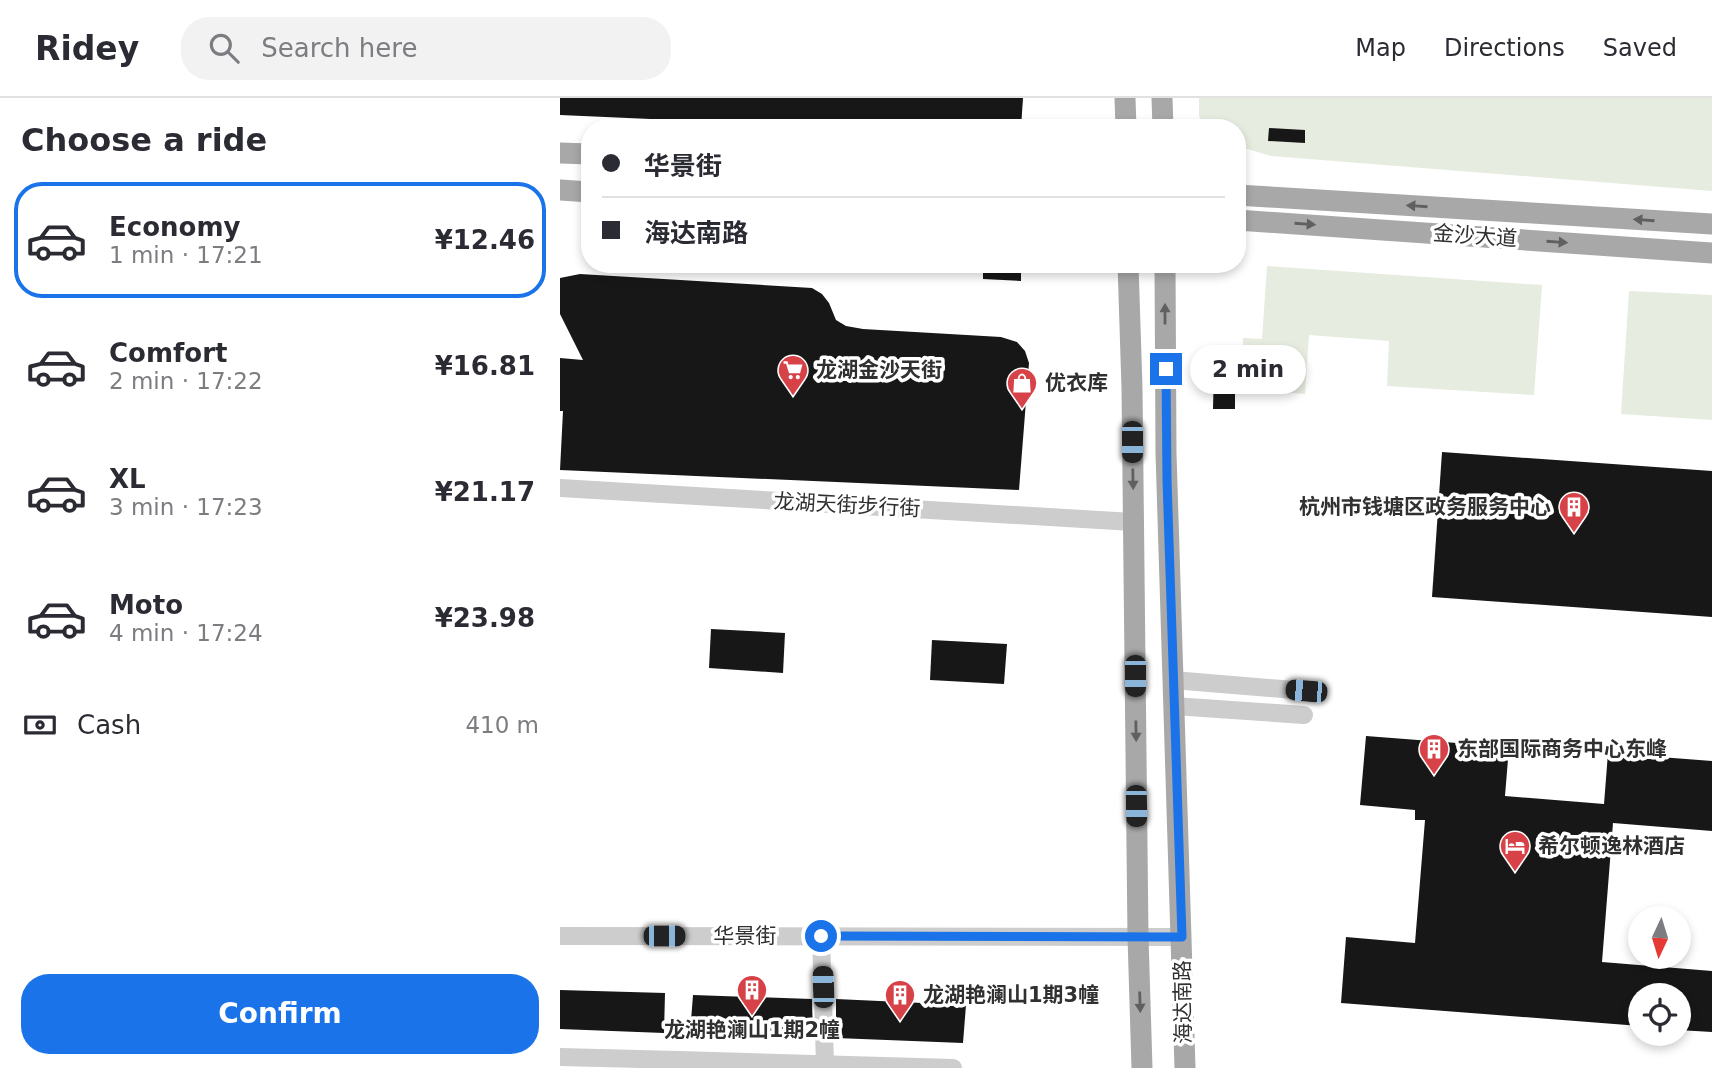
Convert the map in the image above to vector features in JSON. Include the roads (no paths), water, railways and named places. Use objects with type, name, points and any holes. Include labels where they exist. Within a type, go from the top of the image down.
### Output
[{"type":"main road","points":[[1125,98],[1126,119]]},
{"type":"main road","points":[[1162,98],[1163,119]]},
{"type":"main road","points":[[560,153],[581,154]]},
{"type":"main road","points":[[560,190],[581,191]]},
{"type":"main road","name":"金沙大道","points":[[1246,196],[1712,224]]},
{"type":"main road","name":"金沙大道","points":[[1246,221],[1712,253]]},
{"type":"main road","name":"海达南路","points":[[1128,273],[1142,1068]]},
{"type":"main road","name":"海达南路","points":[[1164,273],[1166,453],[1185,1068]]},
{"type":"street","name":"龙湖天街步行街","points":[[560,488],[1133,522]]},
{"type":"street","points":[[1173,680],[1306,691]]},
{"type":"street","points":[[1174,706],[1304,715]]},
{"type":"street","name":"华景街","points":[[560,936],[1182,937]]},
{"type":"street","points":[[821,936],[825,1064]]},
{"type":"street","points":[[560,1057],[679,1064],[825,1064],[953,1068]]},
{"type":"place","name":"龙湖金沙天街","points":[[793,397]]},
{"type":"place","name":"优衣库","points":[[1022,410]]},
{"type":"place","name":"杭州市钱塘区政务服务中心","points":[[1574,534]]},
{"type":"place","name":"东部国际商务中心东峰","points":[[1434,776]]},
{"type":"place","name":"希尔顿逸林酒店","points":[[1515,873]]},
{"type":"place","name":"龙湖艳澜山1期2幢","points":[[752,1017]]},
{"type":"place","name":"龙湖艳澜山1期3幢","points":[[900,1022]]}]
